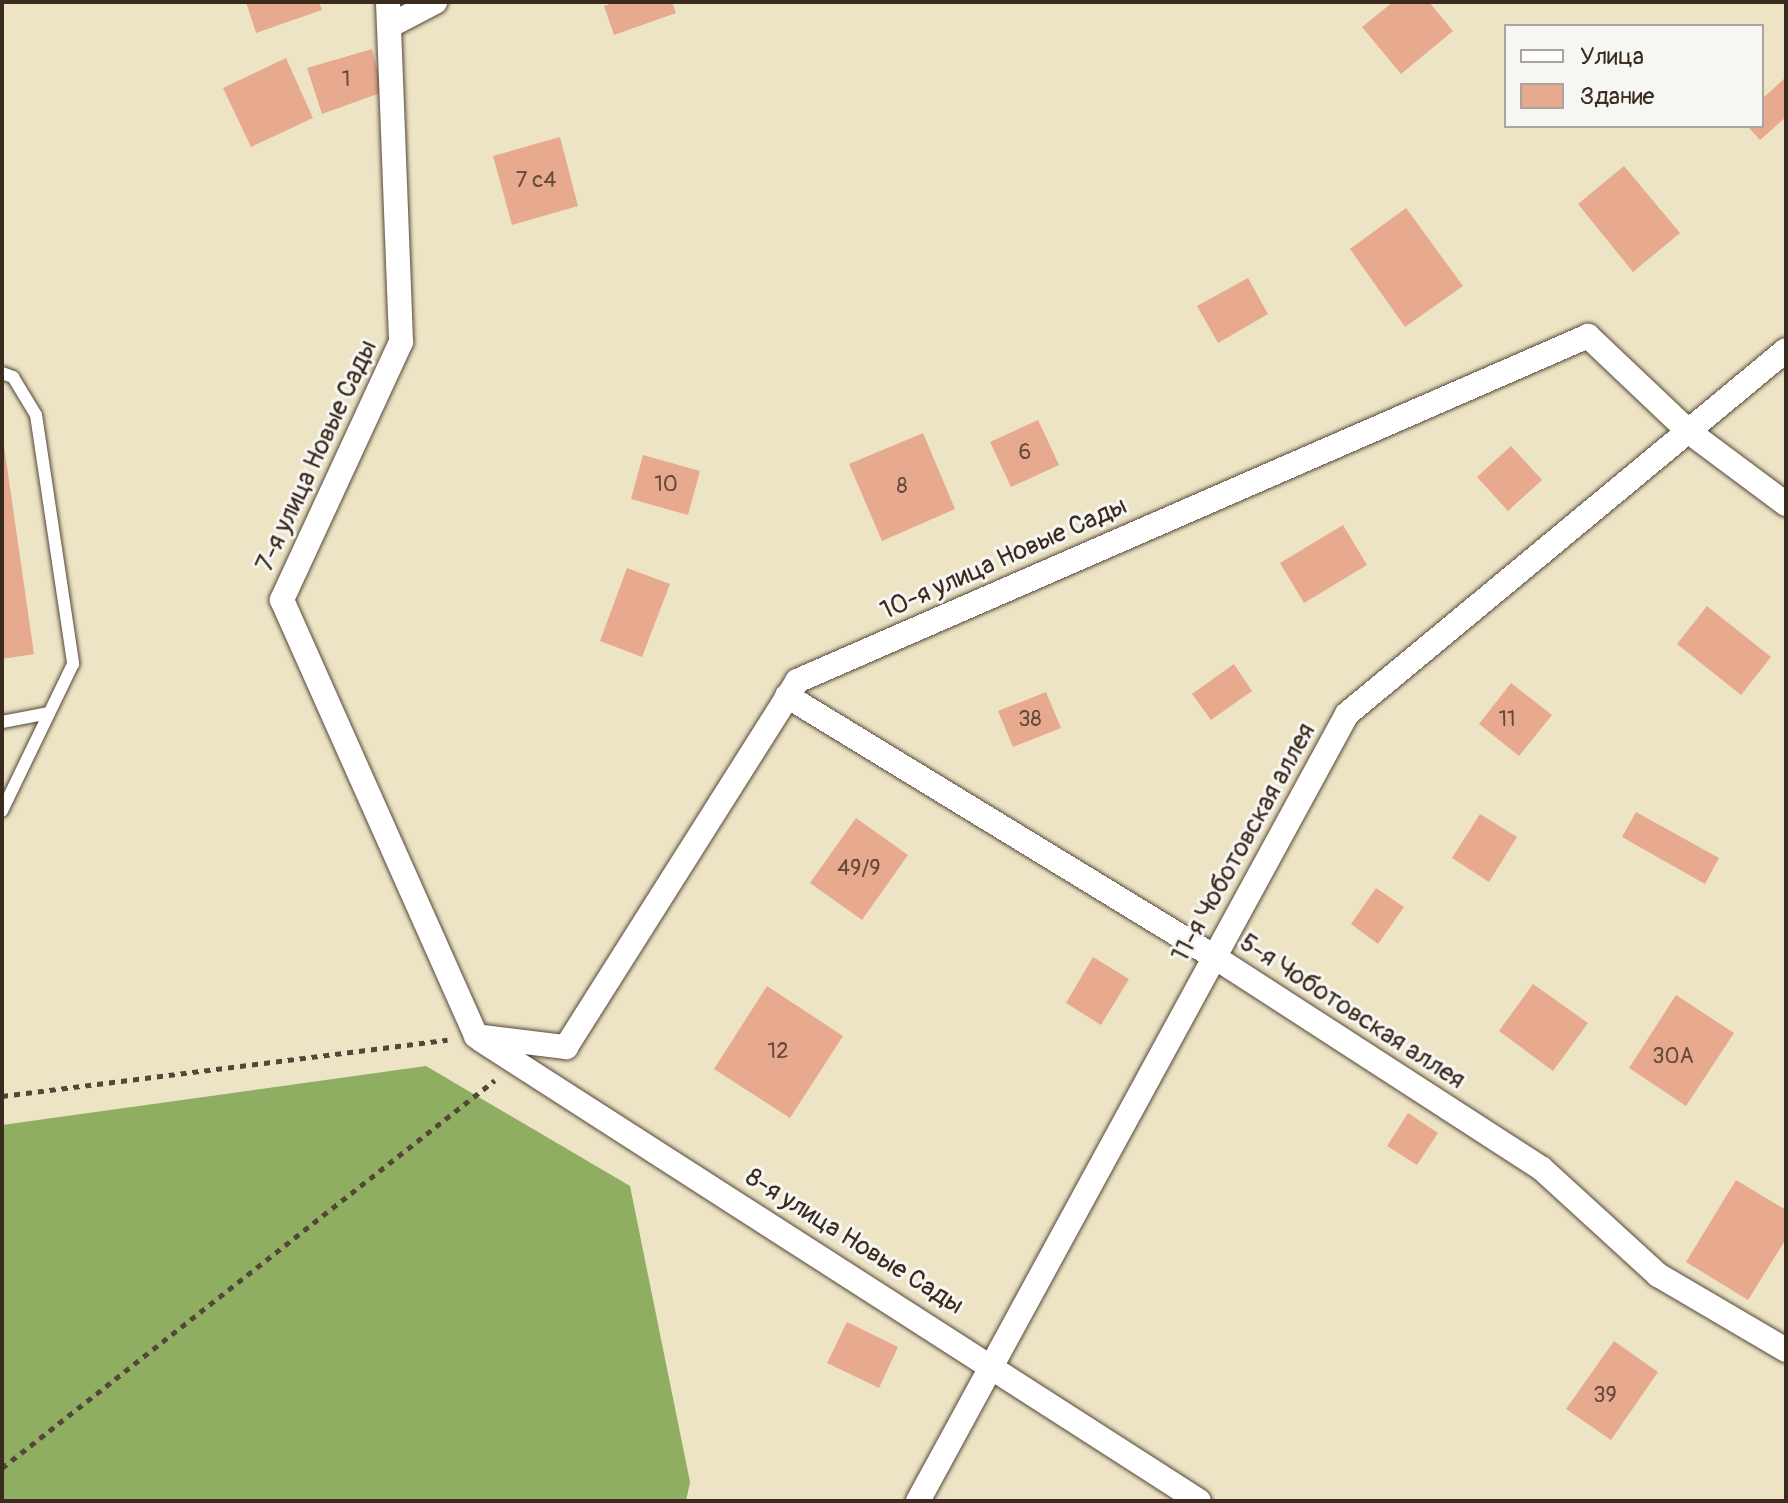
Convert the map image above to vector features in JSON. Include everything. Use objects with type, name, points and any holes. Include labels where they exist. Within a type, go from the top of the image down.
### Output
[{"type":"street","points":[[389,13],[435,2]]},
{"type":"street","name":"7-я улица Новые Сады","points":[[389,13],[401,342],[282,600],[476,1036]]},
{"type":"street","name":"10-я улица Новые Сады","points":[[476,1036],[566,1047],[797,681],[1588,336],[1688,431]]},
{"type":"street","name":"11-я Чоботовская аллея","points":[[918,1501],[1347,714],[1786,350]]},
{"type":"street","points":[[1688,431],[1786,504]]},
{"type":"street","name":"5-я Чоботовская аллея","points":[[787,696],[1213,956],[1541,1168],[1658,1275],[1786,1350]]},
{"type":"street","name":"8-я улица Новые Сады","points":[[476,1036],[994,1363],[1199,1501]]},
{"type":"lane","points":[[2,373],[13,377],[36,415],[73,664],[2,811]]},
{"type":"lane","points":[[2,722],[49,713]]},
{"type":"path","points":[[2,1096],[476,1036]]},
{"type":"path","points":[[2,1468],[518,1063]]},
{"type":"green space","points":[[426,1066],[630,1186],[690,1482],[686,1501],[2,1501],[2,1125]]},
{"type":"building","points":[[246,2],[319,2],[322,10],[256,33]]},
{"type":"building","points":[[616,2],[672,2],[676,13],[614,35],[604,6]]},
{"type":"building","points":[[1393,2],[1429,2],[1453,31],[1401,74],[1362,27]]},
{"type":"building","points":[[372,49],[383,92],[322,114],[307,68]]},
{"type":"building","points":[[286,58],[313,118],[251,147],[223,88]]},
{"type":"building","points":[[1786,77],[1786,117],[1760,140],[1749,128],[1764,128],[1764,97]]},
{"type":"building","points":[[560,137],[578,206],[512,225],[493,156]]},
{"type":"building","points":[[1624,166],[1680,233],[1633,272],[1578,204]]},
{"type":"building","points":[[1406,208],[1463,286],[1405,327],[1350,249]]},
{"type":"building","points":[[1248,278],[1268,314],[1218,343],[1197,306]]},
{"type":"building","points":[[1038,420],[1059,465],[1011,487],[990,442]]},
{"type":"building","points":[[923,433],[955,509],[882,541],[849,464]]},
{"type":"building","points":[[1511,446],[1542,480],[1508,511],[1477,477]]},
{"type":"building","points":[[2,447],[34,654],[2,659]]},
{"type":"building","points":[[643,455],[700,471],[688,515],[631,499]]},
{"type":"building","points":[[1343,525],[1367,565],[1304,603],[1280,563]]},
{"type":"building","points":[[627,568],[670,584],[642,657],[600,641]]},
{"type":"building","points":[[1707,606],[1771,657],[1741,695],[1677,644]]},
{"type":"building","points":[[1234,664],[1252,691],[1211,720],[1192,694]]},
{"type":"building","points":[[1511,683],[1552,715],[1519,756],[1479,724]]},
{"type":"building","points":[[1046,692],[1061,728],[1013,747],[998,711]]},
{"type":"building","points":[[1636,812],[1719,858],[1705,884],[1622,837]]},
{"type":"building","points":[[1480,814],[1517,837],[1489,882],[1452,858]]},
{"type":"building","points":[[856,818],[908,855],[862,920],[810,883]]},
{"type":"building","points":[[1376,888],[1404,907],[1378,944],[1351,924]]},
{"type":"building","points":[[1093,957],[1129,979],[1101,1025],[1066,1003]]},
{"type":"building","points":[[1533,984],[1588,1023],[1553,1071],[1499,1031]]},
{"type":"building","points":[[767,986],[843,1036],[790,1118],[714,1069]]},
{"type":"building","points":[[1676,995],[1734,1033],[1686,1106],[1629,1068]]},
{"type":"building","points":[[1408,1113],[1438,1133],[1417,1165],[1387,1146]]},
{"type":"building","points":[[1736,1180],[1786,1210],[1786,1239],[1748,1300],[1686,1262]]},
{"type":"building","points":[[847,1322],[898,1347],[879,1388],[827,1363]]},
{"type":"building","points":[[1614,1341],[1658,1372],[1611,1440],[1566,1409]]}]
